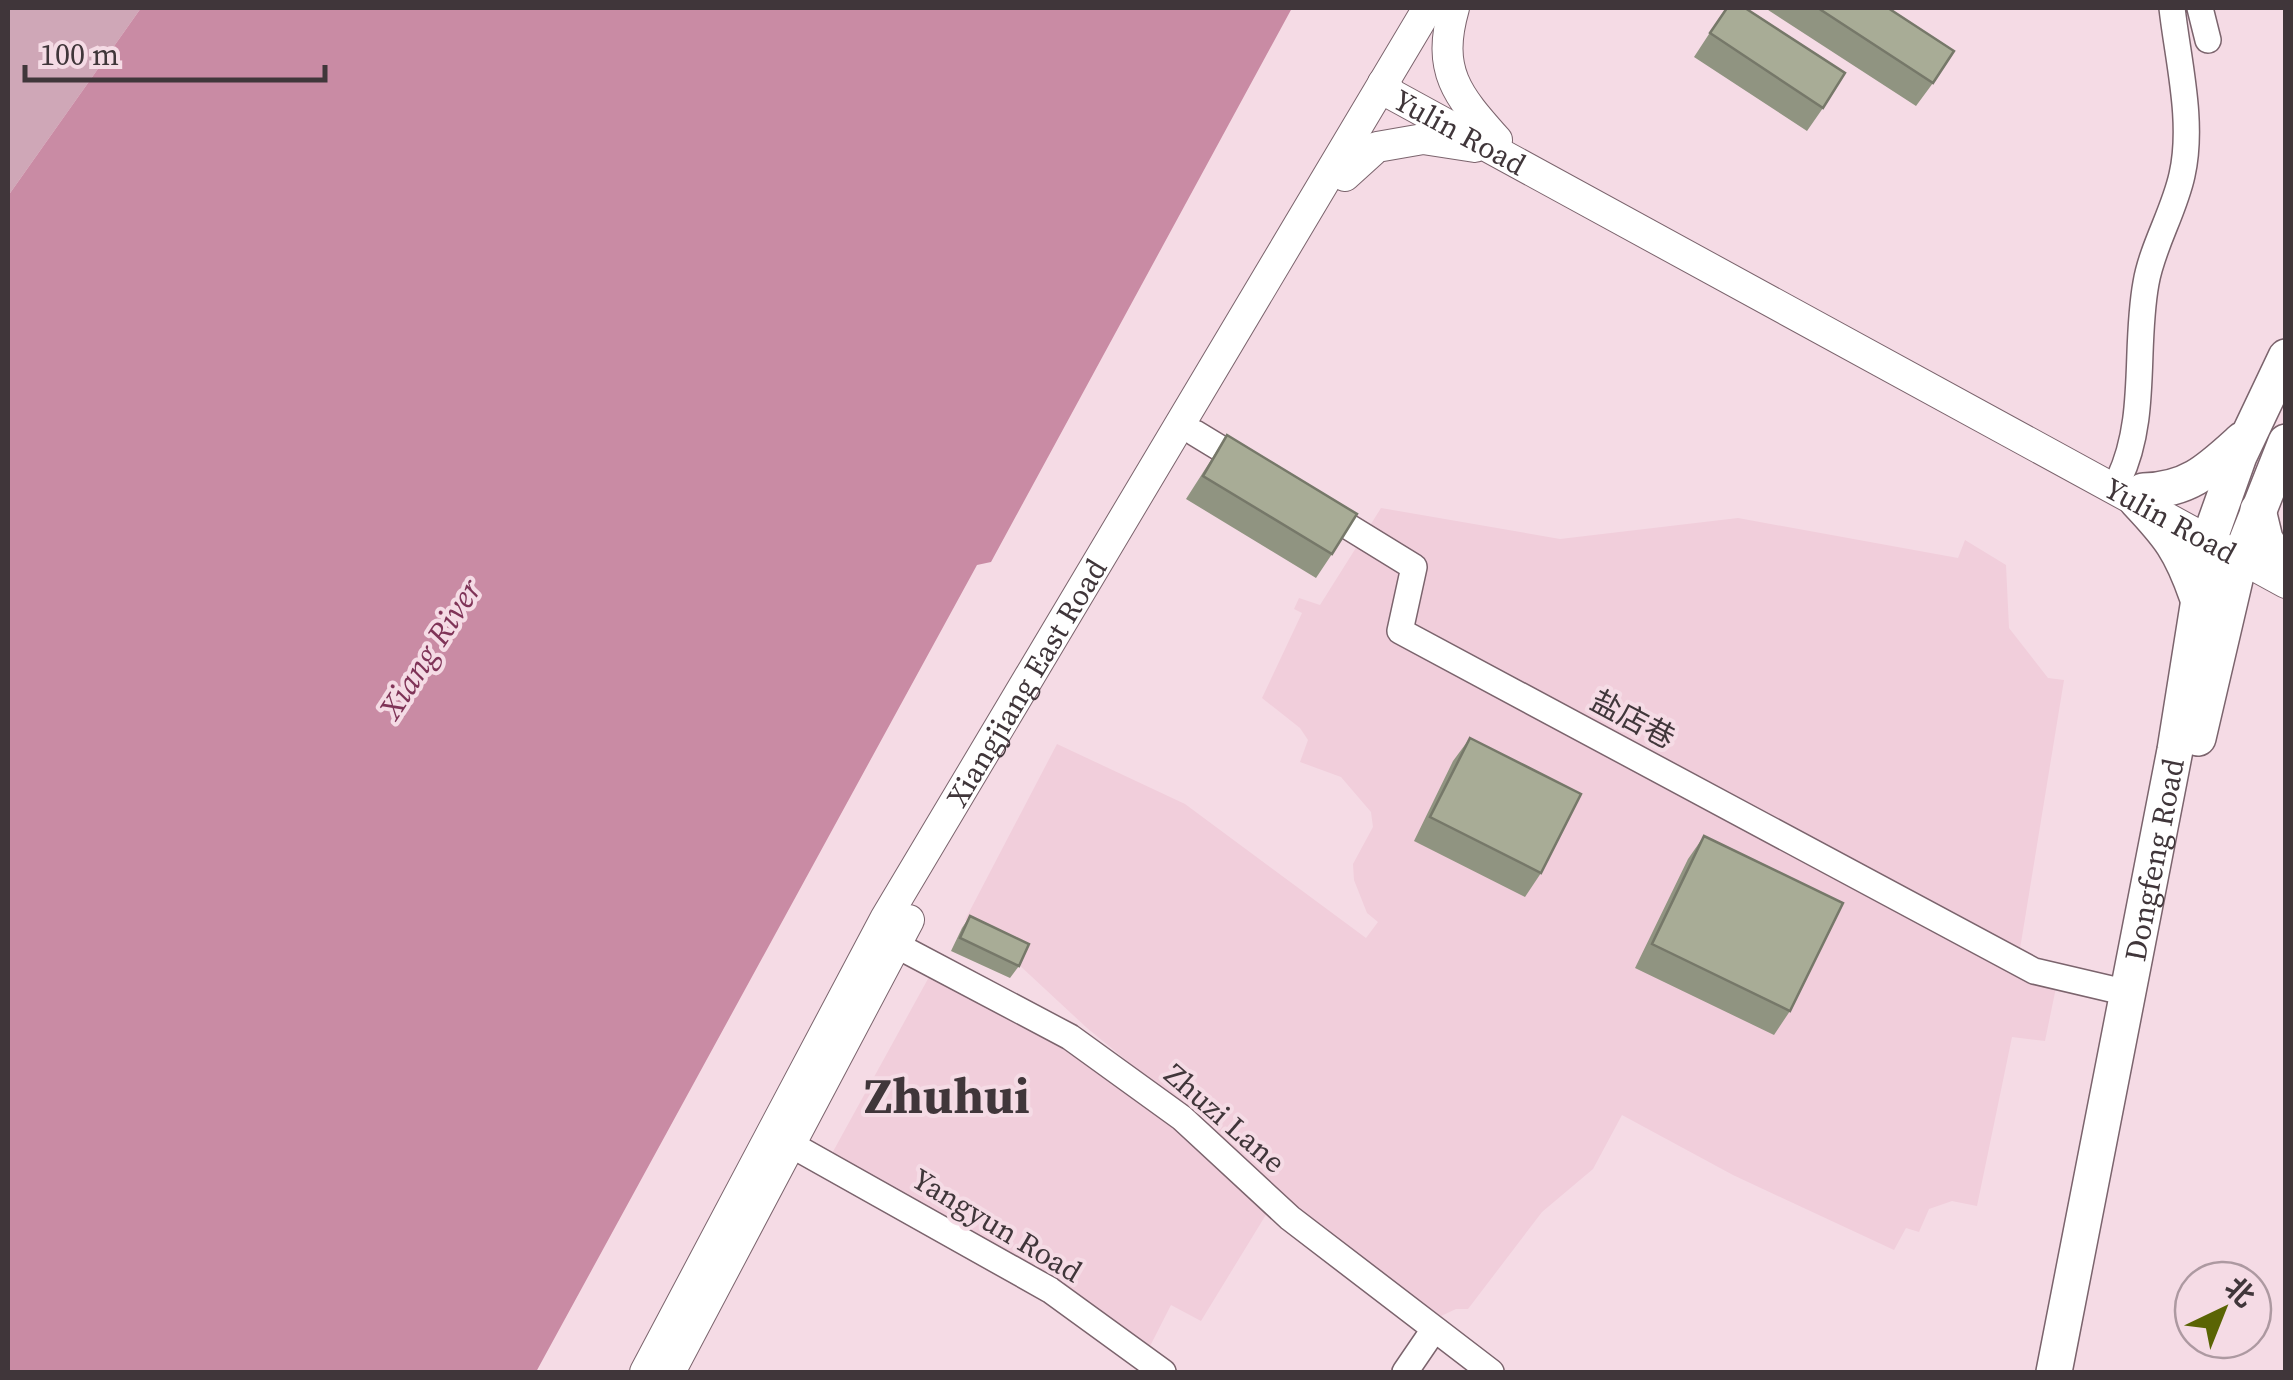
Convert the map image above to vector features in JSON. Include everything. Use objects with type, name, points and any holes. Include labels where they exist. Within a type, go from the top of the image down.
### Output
[{"type":"highway","name":"Dongfeng Road","points":[[2077,1372],[2199,736],[2213,605],[2211,535],[2250,432],[2286,357]]},
{"type":"highway","points":[[2133,490],[2171,490],[2205,474],[2250,432]]},
{"type":"highway","name":"Dongfeng Road","points":[[2054,1372],[2175,750],[2213,605],[2242,552],[2286,442]]},
{"type":"highway","points":[[2133,490],[2170,536],[2213,605],[2283,574],[2265,539],[2258,510]]},
{"type":"main road","name":"Xiangjiang East Road","points":[[670,1372],[896,945],[1345,176],[1428,8]]},
{"type":"main road","name":"Xiangjiang East Road","points":[[645,1372],[886,919],[1391,88],[1444,8]]},
{"type":"main road","points":[[1454,8],[1448,61],[1460,98],[1496,145]]},
{"type":"main road","name":"Yulin Road","points":[[1391,88],[2283,574]]},
{"type":"main road","points":[[1345,176],[1377,147],[1423,139],[1496,145]]},
{"type":"street","points":[[2133,490],[2146,281],[2183,172],[2186,132],[2172,8]]},
{"type":"street","points":[[2200,8],[2208,40]]},
{"type":"street","points":[[1195,433],[1262,474]]},
{"type":"street","name":"盐店巷","points":[[1296,495],[1414,567],[1400,631],[2034,971],[2128,994]]},
{"type":"street","name":"Zhuzi Lane","points":[[896,945],[1086,1048],[1182,1118],[1290,1218],[1491,1372]]},
{"type":"street","name":"Yangyun Road","points":[[790,1144],[1050,1290],[1163,1372]]},
{"type":"street","points":[[1405,1372],[1433,1331]]},
{"type":"shaded area","points":[[8,8],[141,8],[8,196]]},
{"type":"shaded area","points":[[1381,508],[1560,539],[1738,518],[1958,558],[1965,540],[2006,565],[2009,628],[2048,678],[2064,680],[2019,955],[2060,968],[2045,1041],[2012,1037],[1977,1206],[1952,1201],[1929,1209],[1919,1232],[1906,1228],[1894,1250],[1733,1175],[1622,1115],[1593,1169],[1542,1212],[1468,1309],[1456,1309],[1441,1316],[1298,1216],[1211,1130],[1087,1028],[1017,963],[1022,950],[965,920],[1057,744],[1185,804],[1366,938],[1378,922],[1367,913],[1354,880],[1353,864],[1373,827],[1371,812],[1341,777],[1300,762],[1308,740],[1300,728],[1262,698],[1302,613],[1294,609],[1299,598],[1320,605]]},
{"type":"shaded area","points":[[929,977],[1063,1047],[1176,1127],[1267,1213],[1201,1321],[1171,1305],[1146,1354],[830,1157]]},
{"type":"water","name":"Xiang River","points":[[141,8],[1292,8],[991,562],[977,565],[536,1372],[8,1372],[8,196]]},
{"type":"building","points":[[1727,8],[1745,8],[1845,73],[1823,108],[1710,33]]},
{"type":"building","points":[[1818,8],[1888,8],[1954,51],[1933,83]]},
{"type":"building","points":[[1227,435],[1357,514],[1332,554],[1203,476]]},
{"type":"building","points":[[1470,738],[1581,794],[1541,873],[1430,817]]},
{"type":"building","points":[[1704,836],[1843,903],[1790,1011],[1652,944]]},
{"type":"building","points":[[970,916],[1029,944],[1019,966],[960,938]]},
{"type":"district","name":"Zhuhui","points":[[947,1095]]}]
